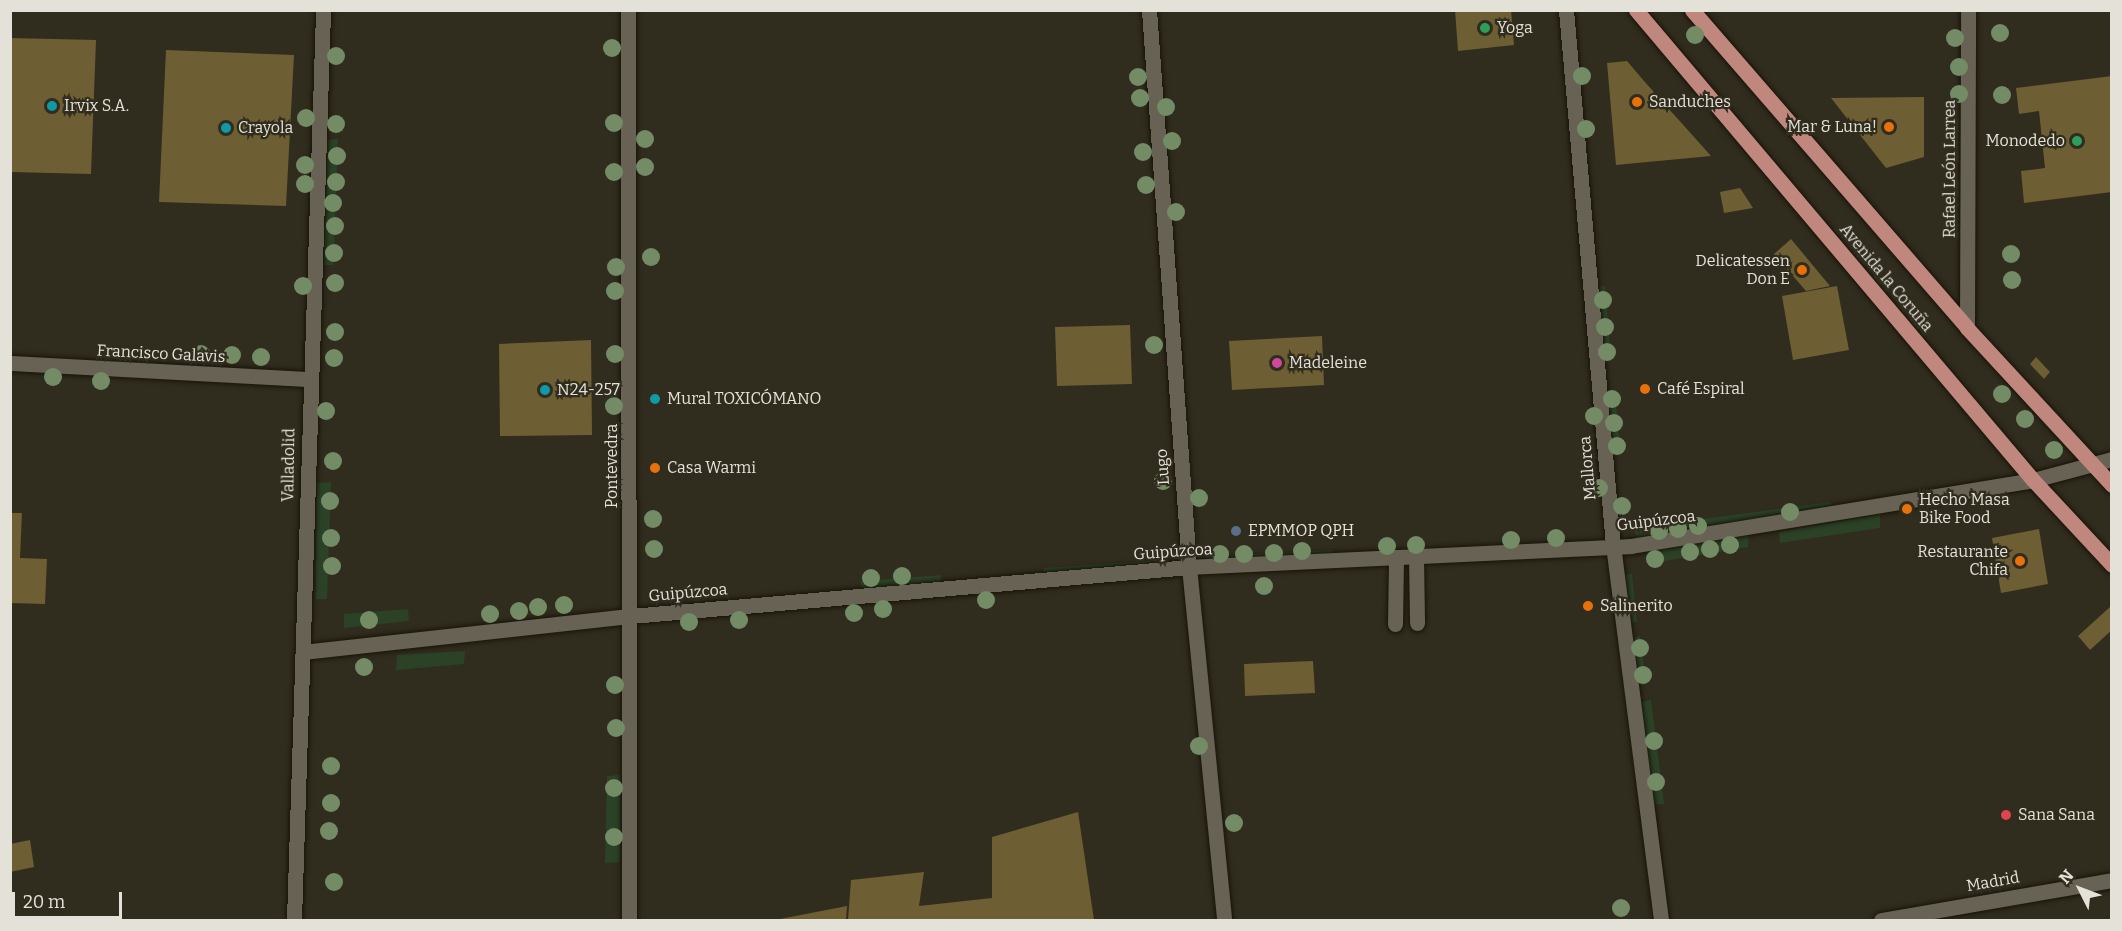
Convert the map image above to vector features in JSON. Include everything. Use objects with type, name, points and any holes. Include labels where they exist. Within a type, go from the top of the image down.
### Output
[{"type":"main road","name":"Avenida la Coruña","points":[[1636,10],[2033,480],[2112,565]]},
{"type":"main road","name":"Avenida la Coruña","points":[[1692,10],[1967,328],[2112,484]]},
{"type":"street","name":"Valladolid","points":[[294,921],[309,379],[323,10]]},
{"type":"street","name":"Pontevedra","points":[[628,10],[630,921]]},
{"type":"street","name":"Lugo","points":[[1149,10],[1189,567],[1224,921]]},
{"type":"street","name":"Mallorca","points":[[1566,10],[1613,545],[1661,921]]},
{"type":"street","name":"Rafael León Larrea","points":[[1967,328],[1968,10]]},
{"type":"street","name":"Francisco Galavis","points":[[10,363],[309,379]]},
{"type":"street","name":"Guipúzcoa","points":[[303,652],[631,616],[1189,567],[1613,545],[1631,546],[2033,480],[2112,459]]},
{"type":"street","points":[[1416,556],[1417,623]]},
{"type":"street","points":[[1395,624],[1396,557]]},
{"type":"street","name":"Madrid","points":[[1881,921],[2112,880]]},
{"type":"green space","points":[[338,139],[333,265],[324,265],[327,140]]},
{"type":"green space","points":[[1605,286],[1611,361],[1601,363],[1596,287]]},
{"type":"green space","points":[[1181,351],[1198,546],[1189,547]]},
{"type":"green space","points":[[1615,391],[1620,453],[1610,454],[1605,393]]},
{"type":"green space","points":[[331,482],[327,599],[316,599],[317,483]]},
{"type":"green space","points":[[1831,502],[1831,510],[1636,539],[1635,528]]},
{"type":"green space","points":[[1880,514],[1880,528],[1780,543],[1779,532]]},
{"type":"green space","points":[[1749,534],[1748,547],[1647,564],[1646,552]]},
{"type":"green space","points":[[1332,550],[1332,559],[1207,565],[1206,557]]},
{"type":"green space","points":[[1149,561],[1150,567],[1043,577],[1044,568]]},
{"type":"green space","points":[[1632,574],[1637,622],[1630,623],[1624,575]]},
{"type":"green space","points":[[941,575],[940,586],[862,592],[861,581]]},
{"type":"green space","points":[[1613,578],[1637,798],[1610,579]]},
{"type":"green space","points":[[408,609],[409,621],[344,628],[344,614]]},
{"type":"green space","points":[[1640,636],[1646,684],[1638,685],[1633,638]]},
{"type":"green space","points":[[465,651],[464,664],[396,670],[397,655]]},
{"type":"green space","points":[[1651,700],[1664,804],[1653,805],[1641,702]]},
{"type":"green space","points":[[620,775],[620,862],[605,863],[607,776]]},
{"type":"building","name":"Yoga","points":[[1455,10],[1511,10],[1514,45],[1458,51]]},
{"type":"building","name":"Irvix S.A.","points":[[10,38],[96,40],[91,174],[10,172]]},
{"type":"building","name":"Crayola","points":[[166,50],[294,55],[286,206],[159,202]]},
{"type":"building","points":[[1627,61],[1711,156],[1616,165],[1607,63]]},
{"type":"building","name":"Monodedo","points":[[2112,76],[2112,192],[2024,203],[2021,171],[2045,168],[2039,111],[2019,114],[2016,88]]},
{"type":"building","name":"Mar & Luna!","points":[[1924,97],[1924,157],[1886,168],[1831,98]]},
{"type":"building","points":[[1740,188],[1753,208],[1724,213],[1720,192]]},
{"type":"building","name":"Delicatessen Don E","points":[[1791,239],[1830,286],[1806,291],[1774,254]]},
{"type":"building","points":[[1837,286],[1849,350],[1793,360],[1782,296]]},
{"type":"building","points":[[1130,325],[1132,384],[1057,386],[1055,327]]},
{"type":"building","name":"Madeleine","points":[[1322,336],[1324,385],[1232,390],[1229,341]]},
{"type":"building","name":"N24-257","points":[[591,340],[592,435],[500,436],[499,344]]},
{"type":"building","points":[[2036,357],[2050,372],[2044,379],[2030,364]]},
{"type":"building","points":[[10,513],[22,513],[20,558],[47,559],[45,604],[10,603]]},
{"type":"building","name":"Restaurante Chifa","points":[[2039,529],[2048,584],[2001,593],[1992,538]]},
{"type":"building","points":[[2110,607],[2112,630],[2090,650],[2078,636]]},
{"type":"building","points":[[1313,661],[1315,693],[1245,696],[1244,664]]},
{"type":"building","points":[[1078,812],[1094,920],[848,920],[851,880],[924,872],[919,906],[992,898],[992,837]]},
{"type":"building","points":[[30,840],[34,867],[10,872],[10,844]]},
{"type":"building","points":[[847,906],[846,920],[780,920],[780,919]]},
{"type":"place","name":"Yoga","points":[[1485,28]]},
{"type":"place","name":"Sanduches","points":[[1637,102]]},
{"type":"place","name":"Irvix S.A.","points":[[52,106]]},
{"type":"place","name":"Mar & Luna!","points":[[1889,127]]},
{"type":"place","name":"Crayola","points":[[226,128]]},
{"type":"place","name":"Monodedo","points":[[2077,141]]},
{"type":"place","name":"Delicatessen Don E","points":[[1802,270]]},
{"type":"place","name":"Madeleine","points":[[1277,363]]},
{"type":"place","name":"Café Espiral","points":[[1645,389]]},
{"type":"place","name":"N24-257","points":[[545,390]]},
{"type":"place","name":"Mural TOXICÓMANO","points":[[655,399]]},
{"type":"place","name":"Casa Warmi","points":[[655,468]]},
{"type":"place","name":"Hecho Masa Bike Food","points":[[1907,509]]},
{"type":"place","name":"EPMMOP QPH","points":[[1236,531]]},
{"type":"place","name":"Restaurante Chifa","points":[[2020,561]]},
{"type":"place","name":"Salinerito","points":[[1588,606]]},
{"type":"place","name":"Sana Sana","points":[[2006,815]]}]
